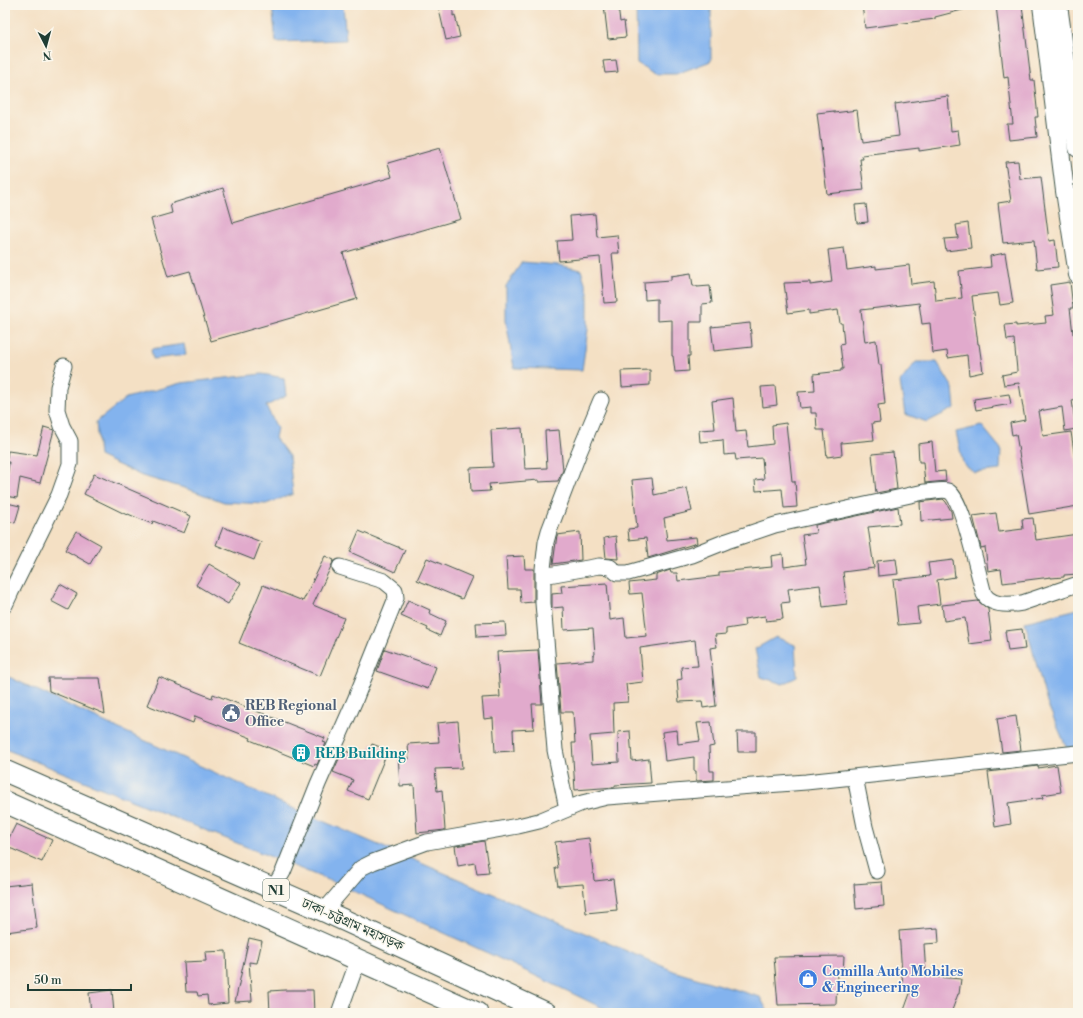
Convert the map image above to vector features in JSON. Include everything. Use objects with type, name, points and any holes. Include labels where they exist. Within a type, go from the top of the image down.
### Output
[{"type":"highway","name":"ঢাকা-চট্টগ্রাম মহাসড়ক","points":[[5,772],[319,909],[546,1013]]},
{"type":"highway","name":"N1","points":[[5,802],[477,1013]]},
{"type":"highway","points":[[302,934],[319,909]]},
{"type":"main road","points":[[1042,5],[1065,191],[1078,276]]},
{"type":"main road","points":[[1058,5],[1078,148]]},
{"type":"street","points":[[5,605],[10,592],[59,495],[70,464],[70,441],[62,426],[57,410],[58,387],[64,366]]},
{"type":"street","points":[[567,809],[555,750],[543,603],[543,576],[546,542],[549,531],[601,400]]},
{"type":"street","points":[[543,576],[599,566],[610,567],[617,573],[628,573],[692,555],[727,541],[775,525],[924,492],[947,490],[953,494],[960,508],[983,590],[986,597],[990,601],[1013,604],[1022,603],[1078,584]]},
{"type":"street","points":[[273,889],[283,872],[396,598],[395,590],[384,581],[340,567]]},
{"type":"street","points":[[319,909],[361,868],[373,862],[428,842],[539,821],[582,803],[607,797],[806,782],[1078,753]]},
{"type":"street","points":[[855,777],[865,827],[877,871]]},
{"type":"street","points":[[339,1013],[358,960]]},
{"type":"water","points":[[272,5],[343,5],[346,40],[276,42]]},
{"type":"water","points":[[636,5],[711,5],[711,61],[676,74],[655,74],[637,63]]},
{"type":"water","points":[[522,262],[559,265],[581,270],[588,292],[588,329],[582,370],[514,368],[506,320],[506,286]]},
{"type":"water","points":[[184,344],[186,355],[153,359],[151,349]]},
{"type":"water","points":[[916,362],[937,362],[953,388],[955,408],[927,422],[905,414],[900,382]]},
{"type":"water","points":[[262,374],[284,378],[286,396],[266,406],[277,428],[275,438],[289,456],[293,494],[266,504],[224,502],[188,489],[142,476],[99,456],[96,422],[126,398],[181,383]]},
{"type":"water","points":[[982,426],[1001,449],[1000,470],[974,473],[963,463],[956,432]]},
{"type":"water","points":[[1078,609],[1078,752],[1069,753],[1047,703],[1025,622]]},
{"type":"water","points":[[776,637],[795,645],[797,677],[783,684],[761,677],[755,649]]},
{"type":"water","points":[[9,677],[299,811],[676,972],[760,997],[767,1010],[766,1013],[613,1013],[338,884],[5,749],[5,700]]},
{"type":"building","points":[[438,5],[453,5],[453,16],[455,15],[460,37],[446,40]]},
{"type":"building","points":[[604,5],[618,5],[620,22],[624,21],[626,37],[608,39]]},
{"type":"building","points":[[862,5],[965,5],[966,9],[935,17],[935,19],[865,28]]},
{"type":"building","points":[[996,5],[1022,5],[1031,80],[1034,80],[1038,117],[1035,117],[1037,137],[1009,140],[1007,124],[1013,124],[1008,77],[1004,78]]},
{"type":"building","points":[[616,60],[618,72],[605,73],[603,61]]},
{"type":"building","points":[[948,96],[951,131],[958,130],[960,145],[919,151],[919,148],[862,155],[863,159],[860,159],[864,190],[827,194],[817,113],[834,111],[834,113],[857,110],[861,141],[899,136],[895,104]]},
{"type":"building","points":[[440,148],[461,219],[343,253],[357,299],[211,341],[190,271],[168,277],[151,219],[172,213],[170,204],[223,188],[233,223],[392,177],[388,163]]},
{"type":"building","points":[[1018,161],[1020,179],[1041,177],[1049,241],[1055,240],[1058,267],[1037,269],[1034,240],[1003,243],[998,203],[1011,201],[1005,162]]},
{"type":"building","points":[[866,204],[868,222],[857,223],[855,205]]},
{"type":"building","points":[[595,214],[597,237],[617,235],[619,253],[612,253],[617,302],[604,303],[600,257],[559,261],[557,241],[572,240],[570,216]]},
{"type":"building","points":[[968,223],[971,248],[946,251],[944,239],[958,238],[956,225]]},
{"type":"building","points":[[844,248],[847,270],[876,266],[876,269],[909,265],[911,284],[934,281],[936,301],[962,298],[959,271],[991,267],[990,256],[1005,253],[1013,303],[1000,305],[998,293],[972,296],[983,372],[969,375],[967,355],[948,358],[947,351],[933,353],[930,323],[922,324],[919,303],[861,310],[865,342],[876,340],[879,365],[881,365],[885,404],[878,405],[880,422],[872,423],[874,440],[841,443],[842,455],[827,457],[824,430],[817,430],[816,413],[811,413],[811,407],[800,408],[798,392],[815,391],[814,374],[841,371],[841,369],[843,369],[840,345],[844,344],[842,323],[840,323],[838,310],[809,314],[809,310],[788,313],[784,283],[810,282],[810,285],[832,282],[828,250]]},
{"type":"building","points":[[691,273],[693,286],[710,286],[712,303],[702,304],[702,322],[690,322],[690,356],[688,356],[689,371],[675,372],[672,356],[672,320],[657,321],[657,299],[645,300],[644,282],[671,280],[671,276]]},
{"type":"building","points":[[1070,282],[1073,308],[1070,308],[1073,334],[1077,333],[1078,341],[1078,399],[1072,400],[1076,429],[1065,431],[1062,407],[1039,411],[1043,436],[1071,432],[1078,478],[1078,506],[1029,514],[1016,434],[1012,435],[1010,423],[1025,420],[1019,383],[1004,385],[1002,375],[1017,372],[1014,339],[1007,340],[1005,325],[1016,324],[1016,326],[1046,323],[1045,316],[1054,315],[1050,285]]},
{"type":"building","points":[[750,323],[752,347],[714,351],[711,327]]},
{"type":"building","points":[[650,370],[650,385],[622,387],[621,371]]},
{"type":"building","points":[[775,386],[777,405],[763,407],[761,387]]},
{"type":"building","points":[[1009,394],[1011,404],[976,410],[974,399]]},
{"type":"building","points":[[733,398],[736,432],[746,431],[748,447],[773,444],[772,425],[786,423],[792,481],[795,481],[797,507],[784,508],[782,489],[756,491],[755,480],[764,479],[762,458],[736,460],[735,454],[724,455],[723,440],[700,442],[699,430],[715,429],[712,401]]},
{"type":"building","points":[[44,427],[54,430],[40,483],[20,478],[17,498],[5,496],[9,462],[6,462],[8,451],[37,455]]},
{"type":"building","points":[[522,428],[525,469],[547,468],[545,431],[559,430],[563,470],[558,481],[539,482],[539,480],[489,484],[490,491],[471,492],[470,468],[493,467],[491,430]]},
{"type":"building","points":[[932,442],[935,472],[945,471],[946,481],[925,483],[923,462],[919,462],[918,444]]},
{"type":"building","points":[[893,452],[897,489],[876,493],[872,454]]},
{"type":"building","points":[[94,474],[191,516],[184,533],[153,521],[152,524],[128,514],[127,515],[84,494]]},
{"type":"building","points":[[652,478],[654,495],[687,488],[692,511],[664,518],[667,540],[696,537],[697,543],[648,558],[646,538],[629,540],[628,529],[637,528],[632,480]]},
{"type":"building","points":[[943,499],[951,511],[952,518],[921,521],[920,502]]},
{"type":"building","points":[[7,503],[20,506],[15,523],[5,520]]},
{"type":"building","points":[[898,507],[900,524],[868,527],[874,568],[843,572],[847,604],[823,607],[820,585],[788,589],[790,602],[781,603],[783,619],[766,621],[765,616],[744,619],[745,626],[726,629],[726,634],[715,635],[717,647],[710,648],[716,706],[703,708],[702,701],[679,702],[677,680],[682,679],[681,667],[698,666],[695,640],[640,648],[643,682],[626,684],[628,702],[613,703],[614,734],[590,736],[592,764],[619,762],[618,732],[630,731],[632,761],[649,759],[651,783],[615,785],[615,787],[575,790],[572,743],[575,743],[573,712],[561,712],[557,663],[593,660],[593,655],[595,654],[593,628],[564,630],[563,607],[552,608],[552,594],[562,593],[561,586],[607,583],[610,620],[624,618],[626,638],[647,636],[642,593],[630,594],[629,583],[656,580],[656,575],[670,570],[671,573],[677,573],[678,581],[719,576],[719,572],[772,567],[771,556],[783,554],[784,567],[806,564],[802,535],[816,533],[815,525]]},
{"type":"building","points":[[996,513],[999,532],[1023,529],[1022,519],[1033,518],[1036,540],[1078,534],[1078,574],[1064,575],[1064,577],[1051,577],[1003,583],[1001,569],[988,571],[985,547],[981,548],[973,516]]},
{"type":"building","points":[[223,527],[261,542],[254,560],[216,545]]},
{"type":"building","points":[[76,531],[101,545],[90,564],[65,550]]},
{"type":"building","points":[[359,531],[405,550],[395,572],[350,552]]},
{"type":"building","points":[[580,532],[581,560],[553,564],[557,535]]},
{"type":"building","points":[[616,536],[618,559],[606,558],[604,538]]},
{"type":"building","points":[[325,556],[334,560],[313,605],[344,618],[320,676],[239,643],[263,585],[303,601]]},
{"type":"building","points":[[524,556],[525,569],[534,569],[534,602],[521,603],[520,589],[508,589],[506,557]]},
{"type":"building","points":[[427,558],[472,577],[462,599],[417,580]]},
{"type":"building","points":[[896,559],[898,574],[878,576],[877,561]]},
{"type":"building","points":[[953,560],[955,577],[937,580],[940,604],[917,607],[919,623],[898,625],[893,580],[930,576],[928,563]]},
{"type":"building","points":[[209,564],[241,583],[228,604],[196,585]]},
{"type":"building","points":[[60,584],[77,594],[68,610],[51,601]]},
{"type":"building","points":[[408,600],[430,610],[429,613],[446,621],[440,636],[427,630],[428,628],[401,616]]},
{"type":"building","points":[[978,601],[988,609],[992,641],[969,644],[965,618],[944,621],[942,605]]},
{"type":"building","points":[[505,622],[506,635],[477,637],[476,623]]},
{"type":"building","points":[[1022,629],[1025,649],[1008,651],[1005,631]]},
{"type":"building","points":[[385,649],[436,667],[428,689],[377,671]]},
{"type":"building","points":[[538,650],[542,704],[532,704],[534,729],[513,730],[514,751],[495,752],[493,718],[484,719],[482,698],[500,697],[497,652]]},
{"type":"building","points":[[159,677],[212,698],[213,694],[325,738],[323,742],[326,743],[317,765],[315,764],[314,766],[250,740],[251,738],[195,716],[193,723],[147,705]]},
{"type":"building","points":[[48,678],[100,678],[105,714],[49,691]]},
{"type":"building","points":[[1016,716],[1021,750],[1002,752],[997,719]]},
{"type":"building","points":[[458,721],[462,768],[435,769],[437,791],[442,790],[445,830],[417,833],[414,785],[400,786],[398,754],[409,759],[408,744],[439,742],[437,723]]},
{"type":"building","points":[[711,722],[714,746],[709,747],[710,771],[714,771],[714,780],[696,781],[694,757],[665,761],[662,732],[677,730],[678,744],[700,741],[697,723]]},
{"type":"building","points":[[737,732],[756,732],[756,752],[738,752]]},
{"type":"building","points":[[372,744],[388,750],[368,799],[348,791],[353,780],[333,772],[343,750],[366,759]]},
{"type":"building","points":[[1057,765],[1061,792],[1042,795],[1043,798],[1008,803],[1011,824],[995,827],[988,772]]},
{"type":"building","points":[[16,824],[52,840],[42,862],[5,846]]},
{"type":"building","points":[[589,838],[594,880],[613,879],[617,910],[586,913],[583,884],[558,886],[555,868],[558,868],[555,842]]},
{"type":"building","points":[[484,841],[489,873],[477,874],[475,863],[458,866],[455,846]]},
{"type":"building","points":[[882,882],[884,906],[856,909],[854,884]]},
{"type":"building","points":[[32,883],[37,928],[6,932],[5,886]]},
{"type":"building","points":[[938,928],[939,943],[924,944],[926,976],[961,979],[959,994],[951,1013],[903,1013],[912,988],[903,988],[899,931]]},
{"type":"building","points":[[249,938],[262,941],[257,963],[249,962],[252,1001],[235,1002]]},
{"type":"building","points":[[226,951],[228,1003],[208,1005],[207,995],[198,996],[197,992],[186,992],[184,962],[206,961],[205,952]]},
{"type":"building","points":[[844,956],[843,974],[837,974],[836,1004],[778,1005],[774,957]]},
{"type":"building","points":[[112,990],[114,1013],[91,1013],[89,993]]},
{"type":"building","points":[[313,990],[314,1013],[270,1013],[269,991]]},
{"type":"place","name":"REB Regional Office","points":[[231,713]]},
{"type":"place","name":"REB Building","points":[[301,753]]},
{"type":"place","name":"Comilla Auto Mobiles & Engineering","points":[[808,979]]}]
